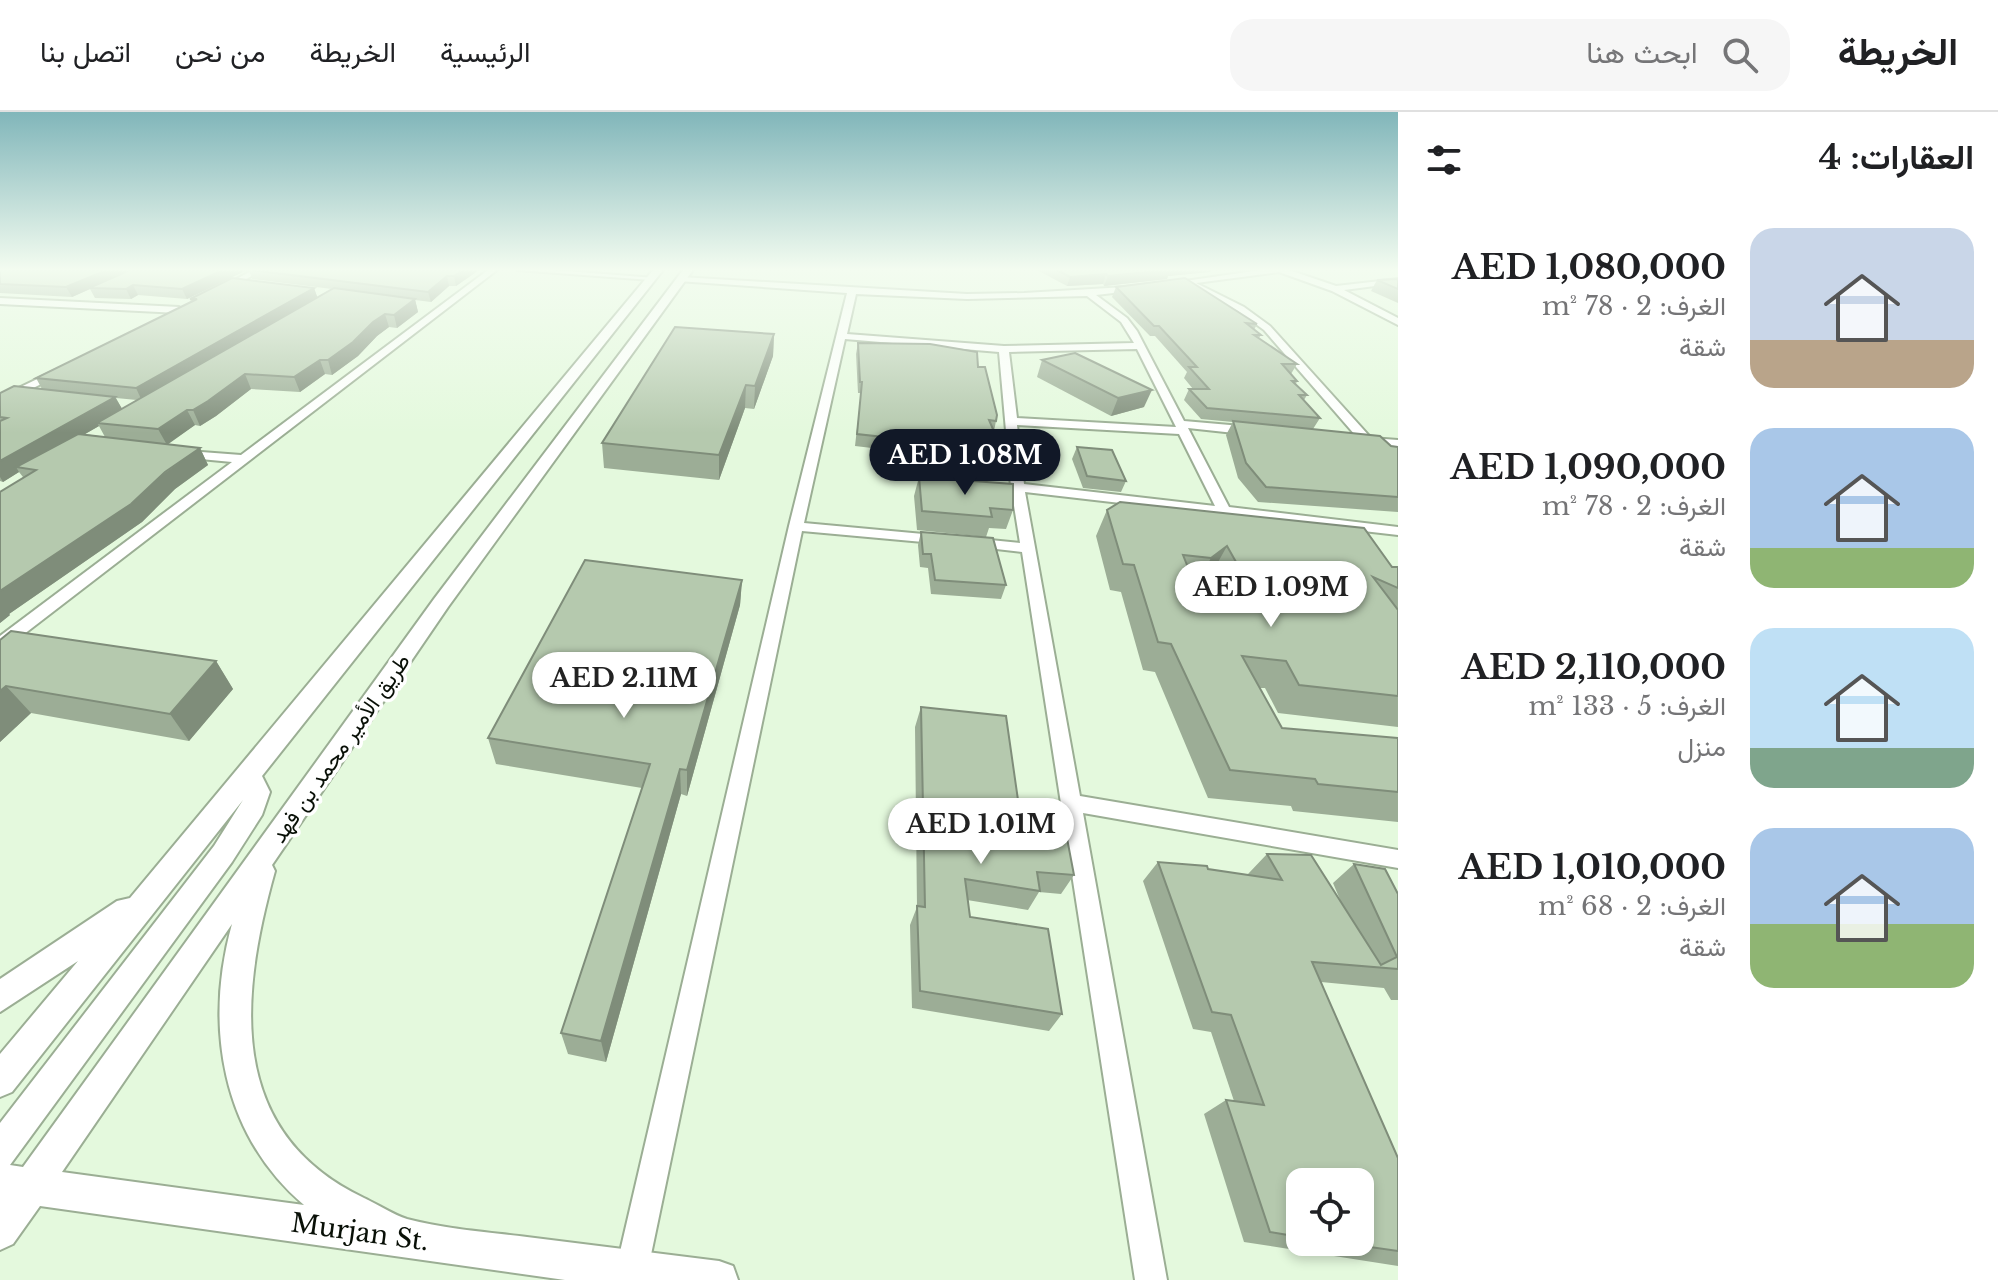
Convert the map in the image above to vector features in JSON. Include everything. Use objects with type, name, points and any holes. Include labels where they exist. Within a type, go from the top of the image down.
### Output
[{"type":"street","points":[[0,644],[420,325]]},
{"type":"street","points":[[0,1080],[613,325]]},
{"type":"street","name":"طريق الأمير محمد بن فهد","points":[[0,1231],[10,1187],[267,852],[441,603],[648,325]]},
{"type":"street","points":[[632,1269],[796,526],[844,325]]},
{"type":"street","points":[[1127,325],[1224,511]]},
{"type":"street","points":[[1262,325],[1367,441]]},
{"type":"street","points":[[841,336],[1004,349],[1140,346]]},
{"type":"street","points":[[1004,349],[1018,487],[1151,1280]]},
{"type":"street","points":[[0,401],[70,366]]},
{"type":"street","points":[[0,392],[44,397]]},
{"type":"street","points":[[1011,421],[1273,432]]},
{"type":"street","points":[[1336,438],[1398,444]]},
{"type":"street","points":[[164,451],[242,459]]},
{"type":"street","points":[[1018,487],[1398,531]]},
{"type":"street","points":[[796,526],[1029,548]]},
{"type":"street","points":[[0,1152],[223,854],[253,808],[258,792],[248,775]]},
{"type":"street","points":[[1071,803],[1398,859]]},
{"type":"street","points":[[267,852],[243,931],[233,999],[234,1034],[247,1095],[282,1160],[317,1192],[403,1237]]},
{"type":"street","points":[[0,997],[151,893]]},
{"type":"street","points":[[0,1214],[10,1187]]},
{"type":"street","name":"Murjan St.","points":[[10,1187],[719,1280]]},
{"type":"building","points":[[145,325],[249,325],[136,388],[36,378]]},
{"type":"building","points":[[270,325],[370,325],[328,360],[320,360],[294,377],[245,374],[208,401],[187,410],[158,429],[97,423]]},
{"type":"building","points":[[1248,325],[1261,335],[1254,335],[1297,364],[1282,364],[1297,381],[1292,381],[1307,395],[1299,395],[1320,418],[1207,408],[1189,389],[1209,389],[1189,367],[1197,367],[1159,326],[1154,326]]},
{"type":"building","points":[[675,327],[774,334],[755,386],[746,385],[719,455],[602,443]]},
{"type":"building","points":[[858,343],[930,344],[977,352],[978,367],[985,367],[997,415],[996,421],[989,420],[1002,450],[857,434],[862,382]]},
{"type":"building","points":[[1075,353],[1152,390],[1118,398],[1042,360]]},
{"type":"building","points":[[14,386],[115,397],[0,461],[0,421],[7,418],[0,417],[0,393]]},
{"type":"building","points":[[1233,421],[1380,436],[1391,446],[1398,447],[1398,497],[1266,487],[1246,463]]},
{"type":"building","points":[[78,434],[200,448],[165,472],[131,504],[0,591],[0,492],[36,470],[16,467]]},
{"type":"building","points":[[1077,447],[1112,450],[1126,481],[1087,476]]},
{"type":"building","points":[[919,477],[1013,484],[1013,510],[990,508],[992,517],[922,511]]},
{"type":"building","points":[[1120,502],[1364,528],[1392,567],[1398,567],[1398,588],[1373,577],[1398,610],[1398,696],[1299,685],[1286,661],[1242,656],[1282,728],[1398,738],[1398,792],[1318,784],[1315,779],[1230,770],[1171,644],[1158,642],[1134,565],[1123,564],[1107,510]],"holes":[[[1227,546],[1262,608],[1202,602],[1183,555],[1211,558]]]},
{"type":"building","points":[[921,532],[993,538],[1006,585],[935,580],[931,554],[923,554]]},
{"type":"building","points":[[585,560],[742,580],[687,770],[680,769],[601,1041],[561,1033],[650,764],[488,738]]},
{"type":"building","points":[[11,631],[216,661],[170,714],[6,686],[0,691],[0,640]]},
{"type":"building","points":[[921,707],[1006,716],[1019,807],[1028,809],[1031,826],[1066,833],[1074,875],[1037,872],[1040,891],[965,879],[970,917],[1048,929],[1062,1014],[920,991],[917,906],[925,907]]},
{"type":"building","points":[[1267,854],[1311,855],[1381,965],[1397,957],[1354,864],[1385,869],[1398,894],[1398,969],[1312,962],[1398,1158],[1398,1251],[1374,1248],[1374,1168],[1286,1168],[1286,1235],[1270,1232],[1226,1100],[1264,1105],[1231,1015],[1212,1012],[1158,862],[1207,866],[1208,869],[1282,880]]}]
